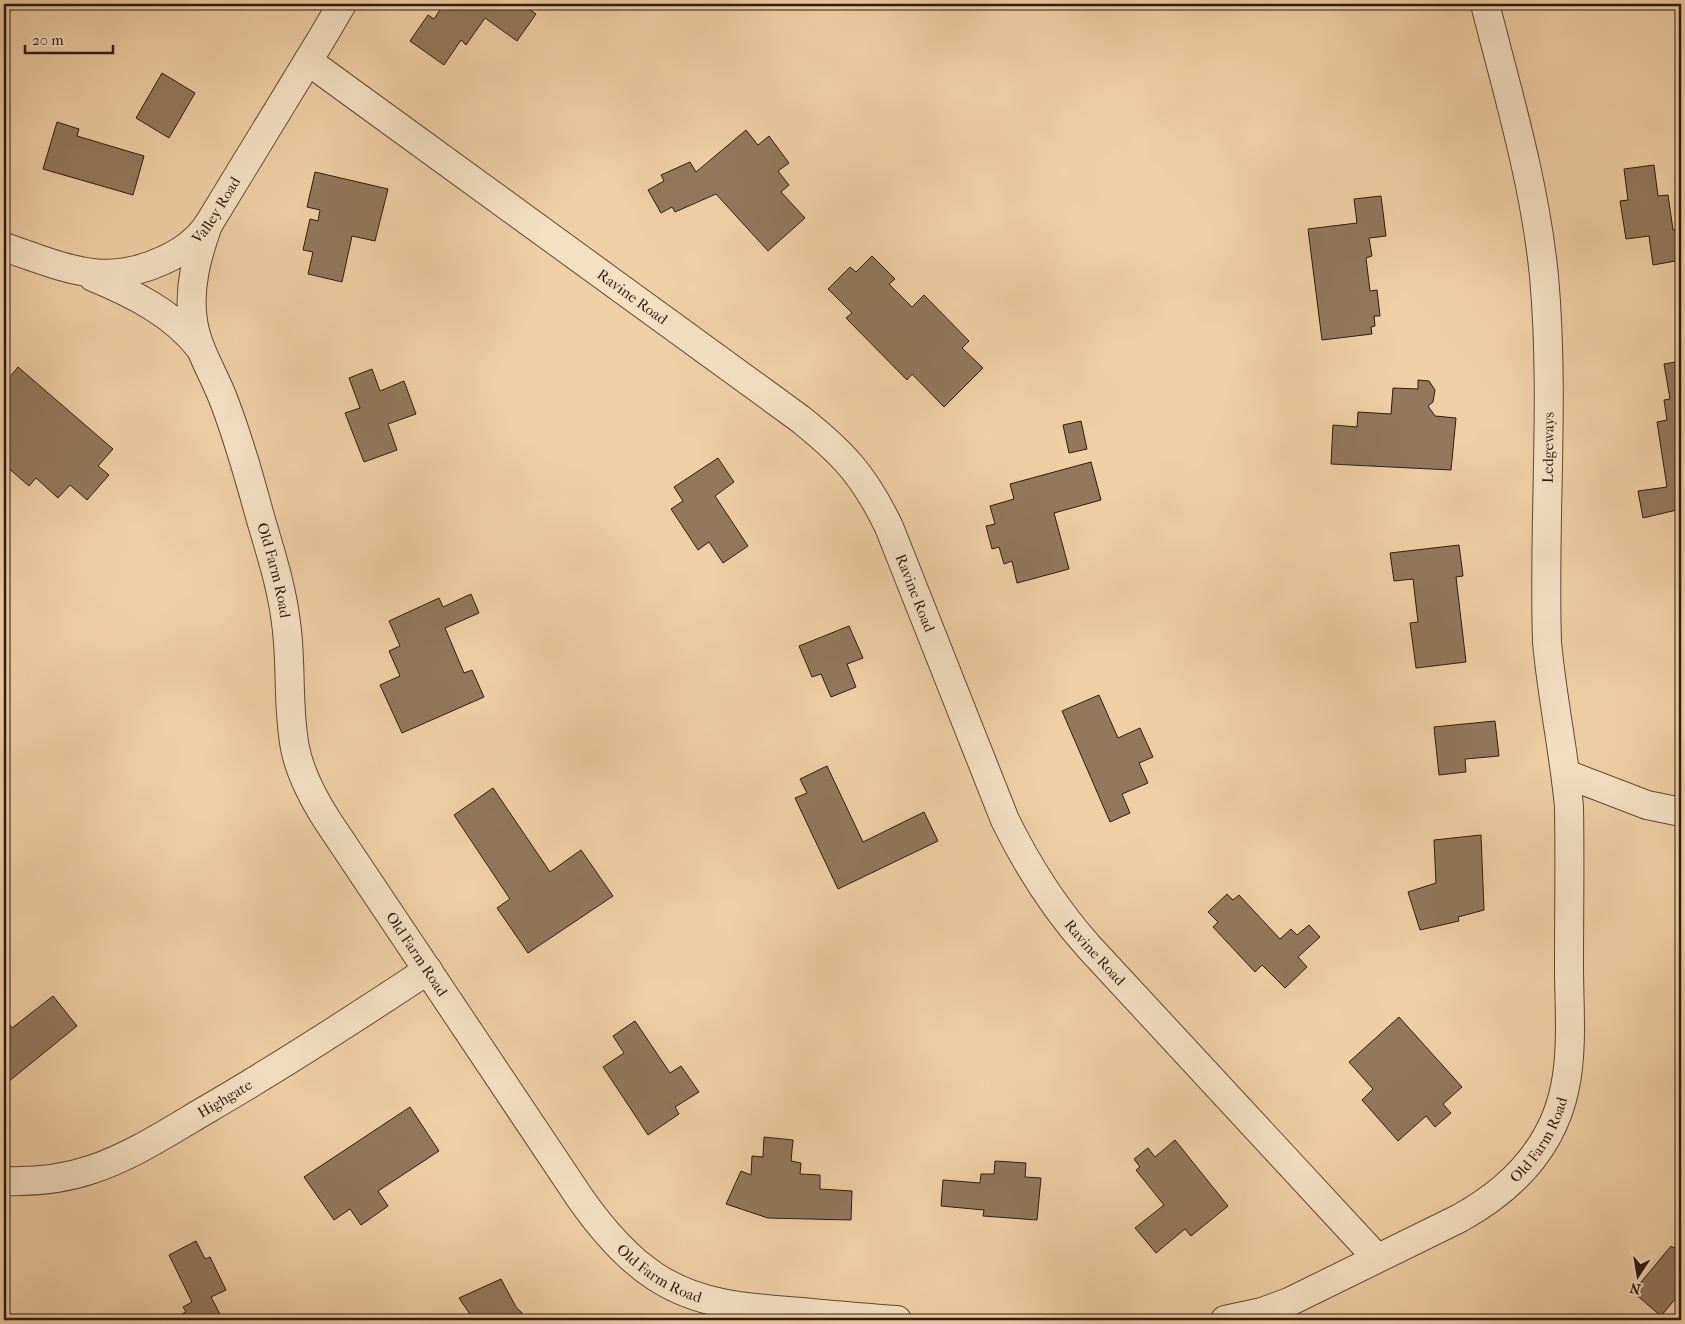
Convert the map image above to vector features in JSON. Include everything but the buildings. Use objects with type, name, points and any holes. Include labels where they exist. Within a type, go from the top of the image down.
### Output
[{"type":"street","name":"Valley Road","points":[[4,247],[80,272],[100,275],[119,274],[157,264],[191,244],[208,225],[342,4]]},
{"type":"street","name":"Ledgeways","points":[[1485,4],[1532,193],[1544,276],[1548,385],[1547,636],[1551,682],[1566,774]]},
{"type":"street","name":"Ravine Road","points":[[308,61],[791,412],[831,444],[855,468],[889,527],[1005,820],[1025,861],[1047,896],[1089,947],[1377,1258]]},
{"type":"street","name":"Old Farm Road","points":[[208,225],[194,269],[191,298],[194,330],[220,390],[238,439],[279,584],[287,631],[293,735],[301,770],[327,820],[590,1212],[619,1246],[646,1270],[678,1290],[716,1302],[748,1308],[896,1320]]},
{"type":"street","name":"Old Farm Road","points":[[80,272],[124,291],[150,306],[182,329],[202,352]]},
{"type":"street","points":[[1566,774],[1647,805],[1681,812]]},
{"type":"street","name":"Old Farm Road","points":[[1225,1320],[1262,1312],[1288,1302],[1466,1215],[1505,1188],[1538,1151],[1559,1110],[1565,1086],[1569,1046],[1569,824],[1566,774]]},
{"type":"street","name":"Highgate","points":[[4,1181],[45,1179],[72,1175],[101,1167],[129,1154],[275,1069],[428,970]]}]
